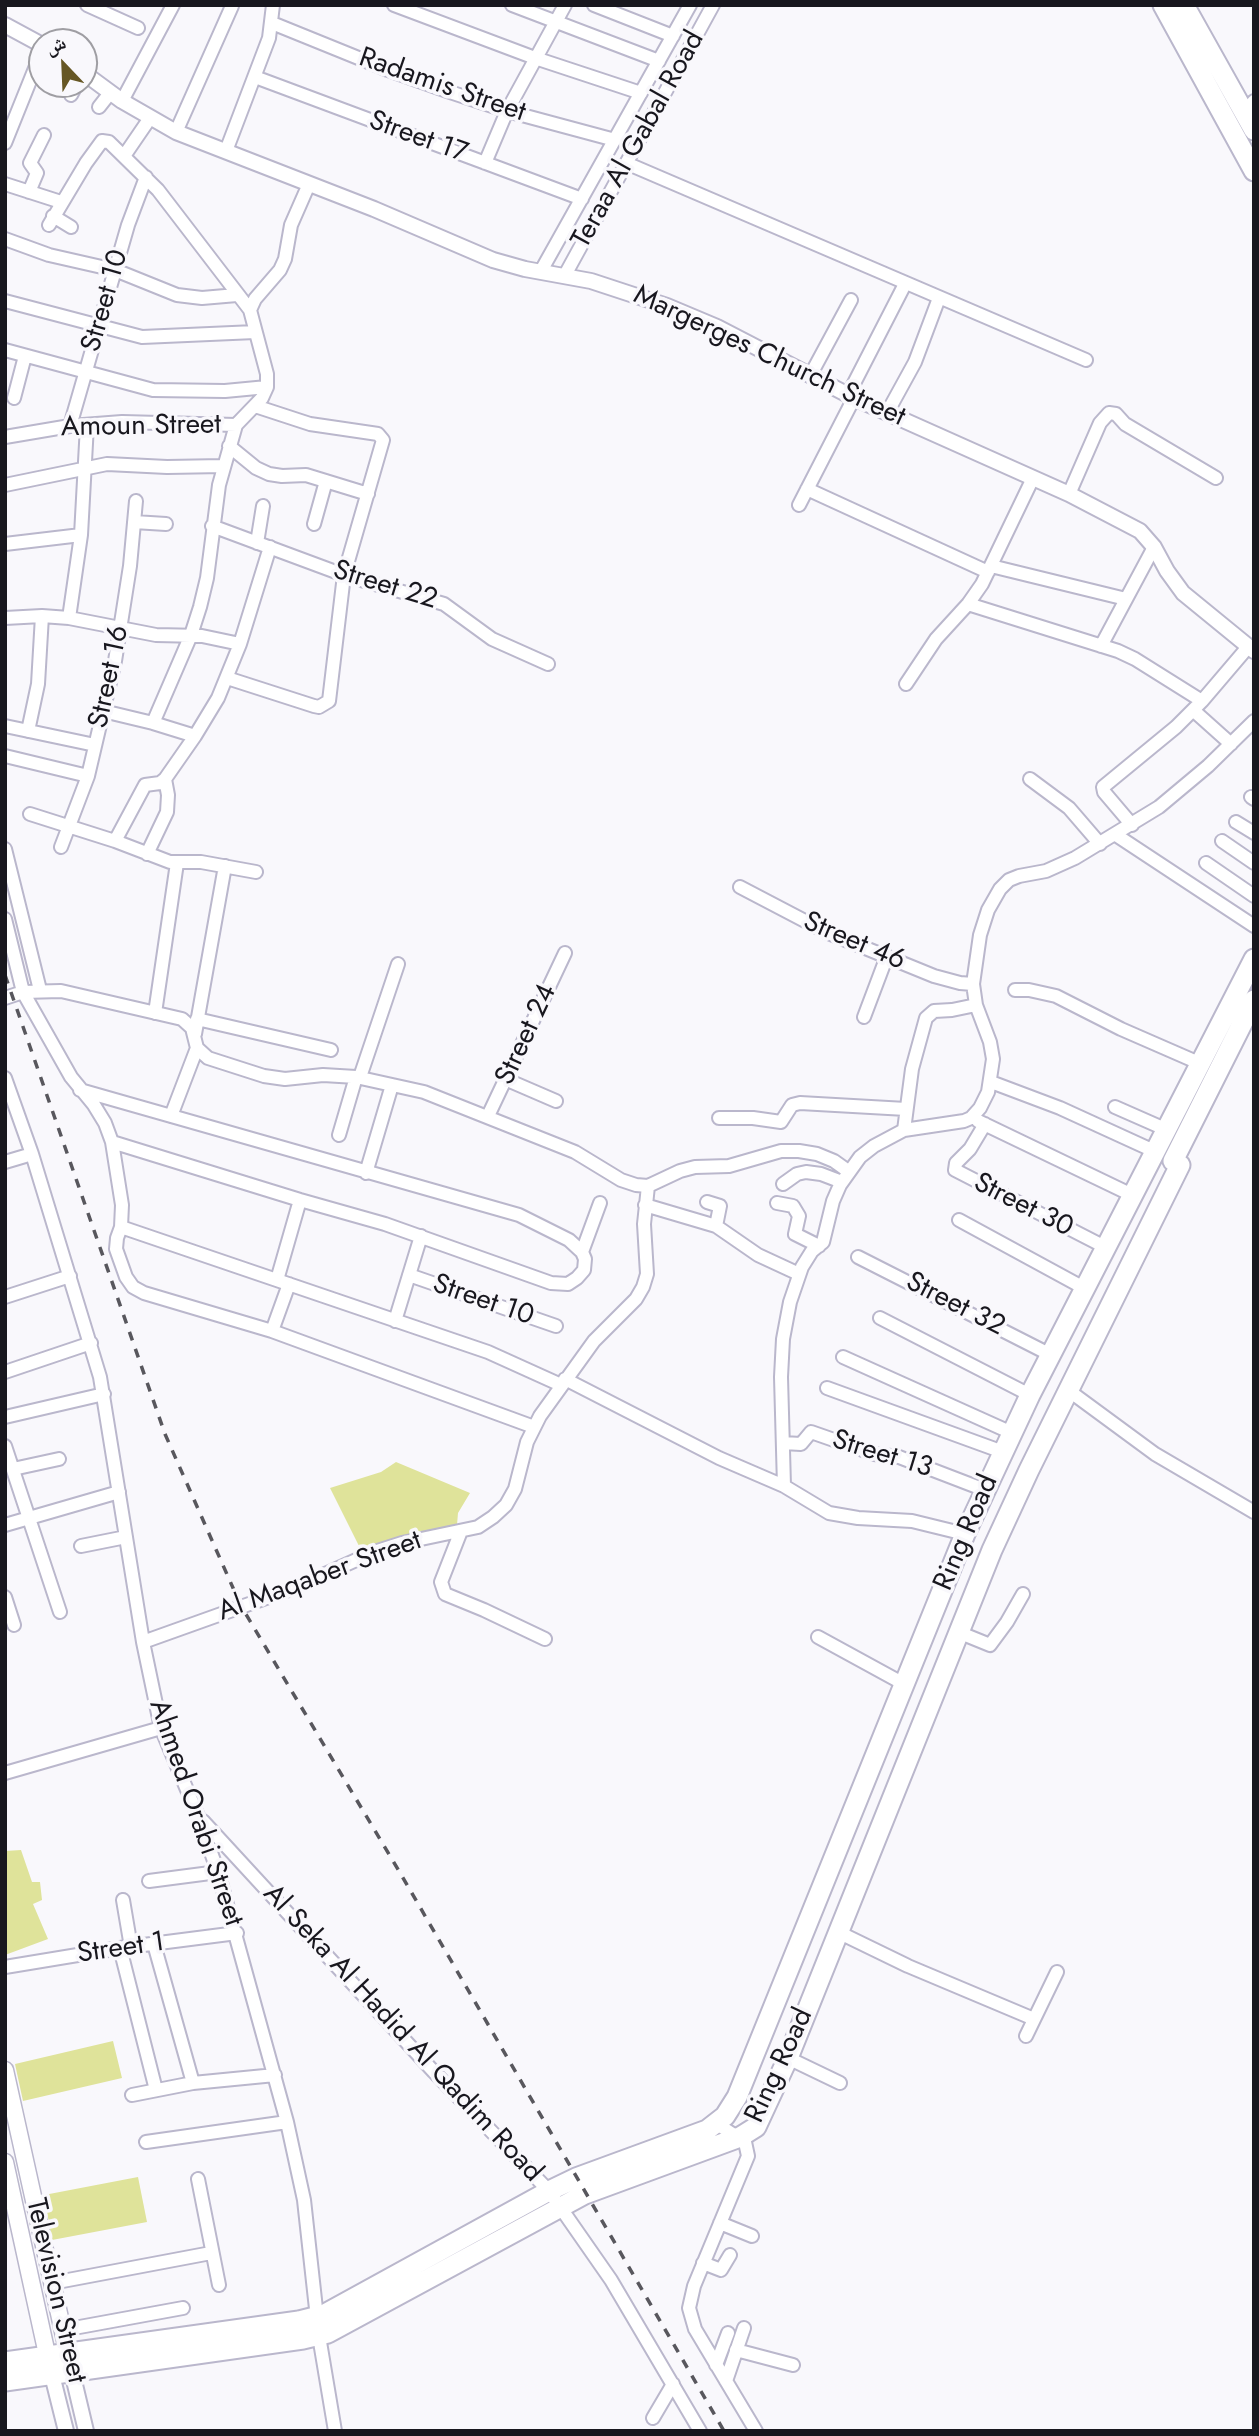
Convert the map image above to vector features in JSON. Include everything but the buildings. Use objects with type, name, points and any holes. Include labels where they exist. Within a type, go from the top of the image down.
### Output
[{"type":"main road","points":[[1163,5],[1254,170]]},
{"type":"main road","points":[[1184,5],[1222,73],[1249,106],[1254,130]]},
{"type":"main road","points":[[1208,87],[1222,73]]},
{"type":"main road","name":"Ring Road","points":[[580,2186],[696,2134],[717,2123],[732,2107],[985,1490],[1030,1395],[1254,959]]},
{"type":"main road","name":"Ring Road","points":[[580,2186],[740,2137],[749,2133],[761,2120],[998,1539],[1068,1390],[1180,1165],[1173,1161],[1254,1000]]},
{"type":"main road","points":[[1083,1292],[1108,1309]]},
{"type":"main road","points":[[887,1726],[916,1738]]},
{"type":"main road","name":"Television Street","points":[[5,2070],[70,2363]]},
{"type":"main road","name":"Television Street","points":[[5,2162],[50,2365]]},
{"type":"main road","points":[[5,2362],[50,2365],[70,2363],[350,2323],[580,2186]]},
{"type":"main road","points":[[5,2381],[50,2365]]},
{"type":"street","points":[[87,5],[138,28]]},
{"type":"street","points":[[99,107],[116,97],[173,5]]},
{"type":"street","points":[[226,151],[269,38],[273,5]]},
{"type":"street","points":[[394,5],[535,58],[641,93]]},
{"type":"street","points":[[512,5],[659,61]]},
{"type":"street","points":[[485,163],[507,111],[565,5]]},
{"type":"street","points":[[594,5],[673,36]]},
{"type":"street","name":"Teraa Al Gabal Road","points":[[541,271],[690,5]]},
{"type":"street","name":"Teraa Al Gabal Road","points":[[565,275],[713,5]]},
{"type":"street","points":[[176,132],[232,6]]},
{"type":"street","name":"Radamis Street","points":[[272,23],[388,70],[507,111],[615,140]]},
{"type":"street","points":[[5,24],[28,37]]},
{"type":"street","name":"Street 17","points":[[255,76],[582,199]]},
{"type":"street","points":[[5,143],[9,124],[28,82]]},
{"type":"street","name":"Margerges Church Street","points":[[98,84],[176,132],[493,260],[617,288],[717,327],[851,396],[1069,494],[1140,531],[1154,547],[1183,593],[1251,649]]},
{"type":"street","points":[[124,156],[150,118]]},
{"type":"street","points":[[29,192],[37,173],[30,163],[44,135]]},
{"type":"street","points":[[71,227],[51,220],[102,141],[109,142],[146,177],[250,310],[267,374],[267,387],[262,398],[236,425],[229,446],[212,526],[207,578],[191,635],[153,723]]},
{"type":"street","points":[[626,163],[1086,360]]},
{"type":"street","name":"Street 10","points":[[70,426],[115,270],[146,177]]},
{"type":"street","points":[[5,184],[61,202]]},
{"type":"street","points":[[250,310],[255,299],[280,270],[285,259],[291,225],[309,184]]},
{"type":"street","points":[[5,239],[49,255],[115,270],[177,295],[202,298],[237,295]]},
{"type":"street","points":[[799,505],[905,284]]},
{"type":"street","points":[[887,413],[915,362],[939,298]]},
{"type":"street","points":[[810,376],[851,300]]},
{"type":"street","points":[[5,301],[130,335],[156,338],[255,332]]},
{"type":"street","points":[[5,350],[153,390],[225,391],[267,387]]},
{"type":"street","points":[[14,398],[25,356]]},
{"type":"street","points":[[227,678],[314,706],[324,705],[330,696],[344,575],[383,440],[380,435],[310,424],[255,407]]},
{"type":"street","points":[[1069,494],[1100,423],[1109,413],[1116,414],[1125,424],[1216,478]]},
{"type":"street","name":"Amoun Street","points":[[5,437],[87,425],[158,422],[236,425]]},
{"type":"street","points":[[69,618],[80,535],[87,425]]},
{"type":"street","points":[[229,446],[256,468],[269,474],[306,475],[368,495]]},
{"type":"street","points":[[5,485],[107,464],[223,466]]},
{"type":"street","points":[[906,684],[936,639],[968,604],[990,569],[1033,478]]},
{"type":"street","points":[[314,524],[326,481]]},
{"type":"street","points":[[807,489],[990,569],[1126,599]]},
{"type":"street","name":"Street 16","points":[[61,846],[88,776],[122,626],[136,501]]},
{"type":"street","points":[[115,841],[145,785],[160,783],[165,779],[213,708],[227,678],[240,644],[264,545],[263,506]]},
{"type":"street","points":[[134,522],[166,524]]},
{"type":"street","name":"Street 22","points":[[212,526],[344,575],[444,604],[492,639],[548,664]]},
{"type":"street","points":[[5,544],[80,535]]},
{"type":"street","points":[[1101,646],[1154,547]]},
{"type":"street","points":[[968,604],[1135,659],[1197,705],[1231,744]]},
{"type":"street","points":[[28,731],[37,691],[42,616]]},
{"type":"street","points":[[5,618],[69,618],[122,626],[156,635],[191,635],[240,644]]},
{"type":"street","points":[[1132,825],[1104,792],[1103,787],[1158,743],[1251,649]]},
{"type":"street","points":[[103,711],[195,736]]},
{"type":"street","points":[[784,1486],[783,1339],[790,1302],[806,1259],[826,1234],[833,1201],[845,1177],[874,1146],[904,1130],[964,1121],[981,1108],[990,1082],[993,1059],[990,1042],[976,1005],[973,984],[980,935],[988,911],[1009,880],[1061,865],[1132,825],[1184,787],[1254,721]]},
{"type":"street","points":[[5,726],[95,745]]},
{"type":"street","points":[[5,756],[88,776]]},
{"type":"street","points":[[147,854],[167,812],[165,779]]},
{"type":"street","points":[[1030,779],[1069,808],[1087,825],[1100,844]]},
{"type":"street","points":[[30,814],[177,863],[189,861],[256,872]]},
{"type":"street","points":[[1237,822],[1254,833]]},
{"type":"street","points":[[1116,835],[1252,922]]},
{"type":"street","points":[[1222,841],[1254,863]]},
{"type":"street","points":[[5,849],[40,990]]},
{"type":"street","points":[[155,1013],[177,863]]},
{"type":"street","points":[[1206,863],[1254,896]]},
{"type":"street","points":[[171,1116],[197,1048],[197,1019],[225,866]]},
{"type":"street","name":"Street 46","points":[[740,887],[826,932],[947,980],[973,984]]},
{"type":"street","points":[[5,919],[23,992],[80,1090],[94,1105],[105,1123],[112,1142],[121,1205],[121,1227],[116,1249],[126,1277],[133,1287],[144,1293],[272,1331],[534,1427]]},
{"type":"street","name":"Street 24","points":[[488,1116],[565,953]]},
{"type":"street","points":[[864,1017],[887,956]]},
{"type":"street","points":[[339,1135],[398,964]]},
{"type":"street","points":[[5,998],[40,990],[84,995],[182,1019],[195,1034]]},
{"type":"street","points":[[1015,990],[1056,996],[1121,1029],[1199,1063]]},
{"type":"street","points":[[904,1130],[916,1049],[929,1013],[976,1005]]},
{"type":"street","points":[[197,1019],[331,1050]]},
{"type":"street","points":[[197,1048],[208,1058],[264,1076],[285,1079],[323,1075],[358,1077],[424,1092],[575,1152],[621,1180],[636,1185],[648,1186],[687,1169],[729,1166],[781,1151],[817,1154],[834,1161],[845,1177]]},
{"type":"street","name":"Ahmed Orabi Street","points":[[5,1078],[8,1096],[32,1154],[91,1343],[104,1394],[143,1642],[161,1728],[218,1872],[287,2122],[303,2200],[335,2431]]},
{"type":"street","points":[[505,1079],[556,1101]]},
{"type":"street","points":[[990,1082],[1060,1108],[1154,1151]]},
{"type":"street","points":[[366,1173],[392,1085]]},
{"type":"street","points":[[80,1090],[519,1215],[569,1240],[582,1252],[585,1259],[583,1270],[578,1278],[568,1284],[560,1284],[421,1236],[112,1142]]},
{"type":"street","points":[[719,1118],[753,1118],[781,1122],[792,1105],[800,1103],[906,1110]]},
{"type":"street","points":[[1115,1107],[1165,1129]]},
{"type":"street","points":[[971,1118],[1132,1195]]},
{"type":"street","name":"Street 30","points":[[985,1124],[970,1149],[956,1163],[955,1170],[1105,1247]]},
{"type":"street","points":[[5,1162],[32,1154]]},
{"type":"street","points":[[783,1184],[797,1174],[806,1172],[845,1177]]},
{"type":"street","name":"Al Maqaber Street","points":[[143,1642],[294,1588],[374,1552],[430,1536],[478,1527],[494,1517],[506,1505],[514,1489],[534,1427],[563,1382],[609,1324],[636,1299],[643,1287],[646,1274],[645,1205],[648,1186]]},
{"type":"street","points":[[272,1331],[300,1200]]},
{"type":"street","points":[[707,1202],[720,1206],[716,1226]]},
{"type":"street","points":[[582,1252],[600,1203]]},
{"type":"street","points":[[777,1203],[793,1206],[799,1216],[795,1234],[819,1246]]},
{"type":"street","points":[[645,1205],[716,1226],[758,1255],[799,1274]]},
{"type":"street","points":[[959,1220],[1083,1292]]},
{"type":"street","points":[[121,1227],[488,1352],[563,1382],[719,1458],[784,1486],[829,1513],[858,1518],[912,1521],[965,1534]]},
{"type":"street","points":[[396,1321],[421,1236]]},
{"type":"street","name":"Street 32","points":[[858,1257],[1051,1355]]},
{"type":"street","name":"Street 10","points":[[409,1275],[556,1326]]},
{"type":"street","points":[[5,1297],[70,1276]]},
{"type":"street","points":[[880,1318],[1030,1395]]},
{"type":"street","points":[[5,1372],[91,1343]]},
{"type":"street","points":[[843,1357],[1012,1433]]},
{"type":"street","points":[[827,1388],[1003,1452]]},
{"type":"street","points":[[1068,1390],[1155,1454],[1254,1512]]},
{"type":"street","points":[[5,1417],[104,1394]]},
{"type":"street","name":"Street 13","points":[[783,1443],[801,1444],[811,1432],[874,1454],[899,1457],[985,1490]]},
{"type":"street","points":[[5,1446],[60,1612]]},
{"type":"street","points":[[13,1469],[59,1459]]},
{"type":"street","points":[[5,1525],[119,1492]]},
{"type":"street","points":[[461,1531],[441,1582],[445,1594],[545,1639]]},
{"type":"street","points":[[81,1546],[126,1537]]},
{"type":"street","points":[[958,1632],[990,1645],[1023,1594]]},
{"type":"street","points":[[5,1597],[14,1625]]},
{"type":"street","points":[[818,1637],[904,1684]]},
{"type":"street","points":[[5,1773],[161,1728]]},
{"type":"street","name":"Al Seka Al Hadid Al Qadim Road","points":[[198,1816],[555,2199],[611,2280],[701,2431]]},
{"type":"street","points":[[149,1881],[218,1872]]},
{"type":"street","points":[[123,1900],[125,1947],[156,2090]]},
{"type":"street","points":[[838,1932],[908,1966],[1034,2019]]},
{"type":"street","name":"Street 1","points":[[5,1967],[125,1947],[237,1933]]},
{"type":"street","points":[[153,1944],[193,2083]]},
{"type":"street","points":[[1026,2036],[1057,1972]]},
{"type":"street","points":[[788,2058],[840,2083]]},
{"type":"street","points":[[132,2095],[193,2083],[275,2075]]},
{"type":"street","points":[[146,2141],[287,2122]]},
{"type":"street","name":"Ring Road","points":[[717,2123],[740,2137],[748,2148],[748,2156],[690,2297],[690,2319],[756,2431]]},
{"type":"street","points":[[198,2179],[219,2285]]},
{"type":"street","points":[[720,2223],[752,2236]]},
{"type":"street","points":[[52,2283],[211,2253]]},
{"type":"street","points":[[703,2263],[721,2270],[730,2255]]},
{"type":"street","points":[[63,2330],[183,2308]]},
{"type":"street","points":[[726,2381],[744,2328]]},
{"type":"street","points":[[716,2365],[728,2333]]},
{"type":"street","points":[[736,2350],[793,2365]]},
{"type":"street","name":"Television Street","points":[[70,2363],[86,2431]]},
{"type":"street","name":"Television Street","points":[[50,2365],[66,2431]]},
{"type":"street","points":[[653,2418],[674,2384]]},
{"type":"green space","points":[[396,1462],[470,1493],[458,1513],[457,1525],[406,1537],[362,1552],[330,1488],[381,1472]]},
{"type":"green space","points":[[21,1850],[32,1882],[40,1882],[42,1900],[33,1904],[48,1939],[5,1955],[5,1851]]},
{"type":"green space","points":[[113,2041],[122,2078],[23,2101],[15,2064]]},
{"type":"green space","points":[[138,2177],[147,2222],[52,2240],[44,2195]]},
{"type":"railway","points":[[5,975],[165,1434],[241,1606],[399,1871],[724,2431]]}]
